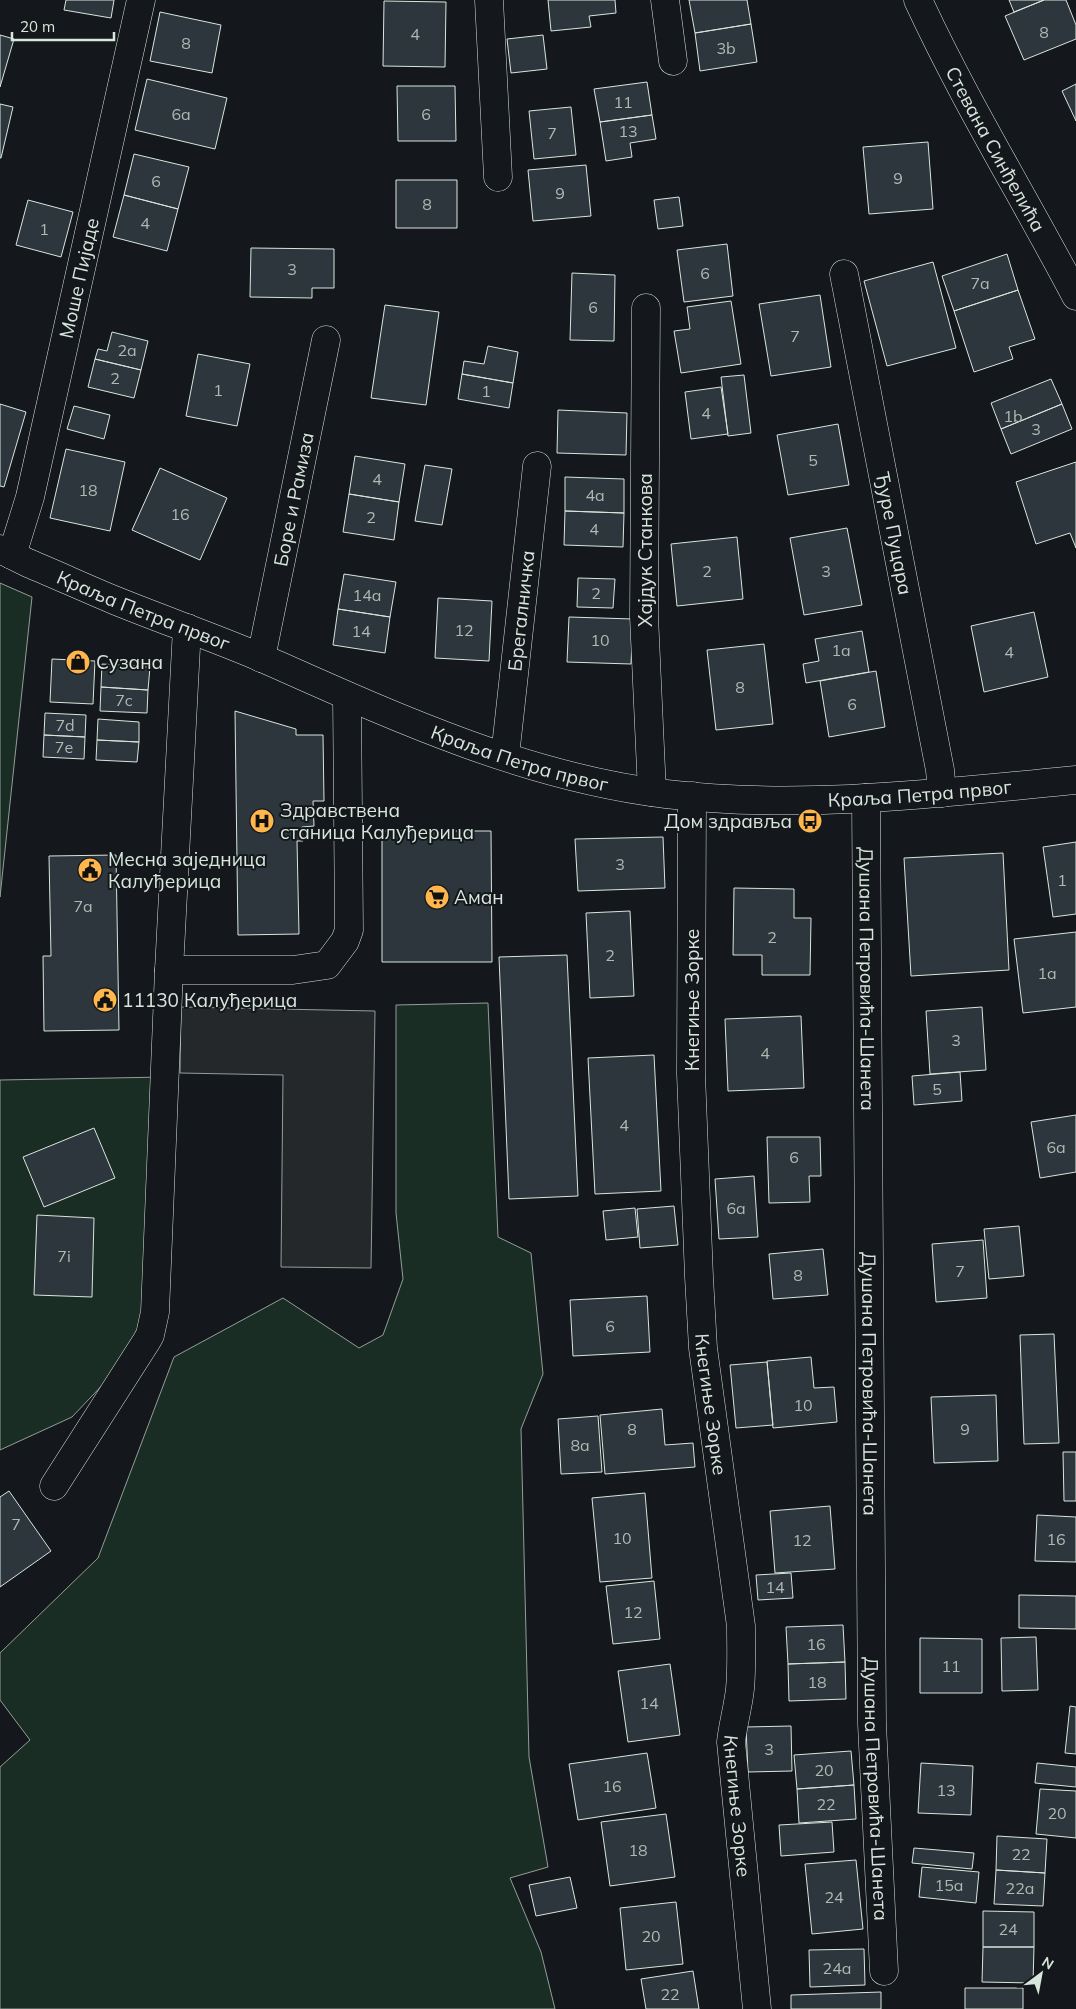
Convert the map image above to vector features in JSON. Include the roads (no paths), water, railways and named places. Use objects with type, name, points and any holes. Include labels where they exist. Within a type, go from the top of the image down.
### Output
[{"type":"street","name":"Моше Пијаде","points":[[6,552],[30,497],[141,0]]},
{"type":"street","points":[[489,0],[498,177]]},
{"type":"street","points":[[665,0],[673,61]]},
{"type":"street","name":"Стевана Синђелића","points":[[918,0],[940,47],[976,115],[1076,296]]},
{"type":"street","name":"Ђуре Пуцара","points":[[844,274],[940,770],[942,793]]},
{"type":"street","name":"Хајдук Станкова","points":[[646,308],[644,616],[652,792]]},
{"type":"street","name":"Боре и Рамиза","points":[[262,658],[326,340]]},
{"type":"street","name":"Брегалничка","points":[[505,756],[537,466]]},
{"type":"street","name":"Краља Петра првог","points":[[6,552],[115,600],[262,658],[404,720],[505,756],[572,776],[652,792],[780,800],[866,798],[942,793],[1076,780]]},
{"type":"street","points":[[54,1486],[150,1335],[156,1312],[169,970],[187,628]]},
{"type":"street","points":[[169,970],[312,969],[327,965],[345,941],[349,930],[347,696]]},
{"type":"street","name":"Кнегиње Зорке","points":[[692,796],[691,1074],[699,1277],[703,1348],[741,1626],[742,1660],[740,1690],[730,1742],[757,2009]]},
{"type":"street","name":"Душана Петровића-Шанета","points":[[866,798],[872,1724],[884,1971]]},
{"type":"place","name":"Сузана","points":[[78,662]]},
{"type":"place","name":"Здравствена станица Калуђерица","points":[[262,821]]},
{"type":"place","name":"Дом здравља","points":[[810,821]]},
{"type":"place","name":"Месна заједница Калуђерица","points":[[90,870]]},
{"type":"place","name":"Аман","points":[[437,897]]},
{"type":"place","name":"11130 Калуђерица","points":[[105,1000]]}]
